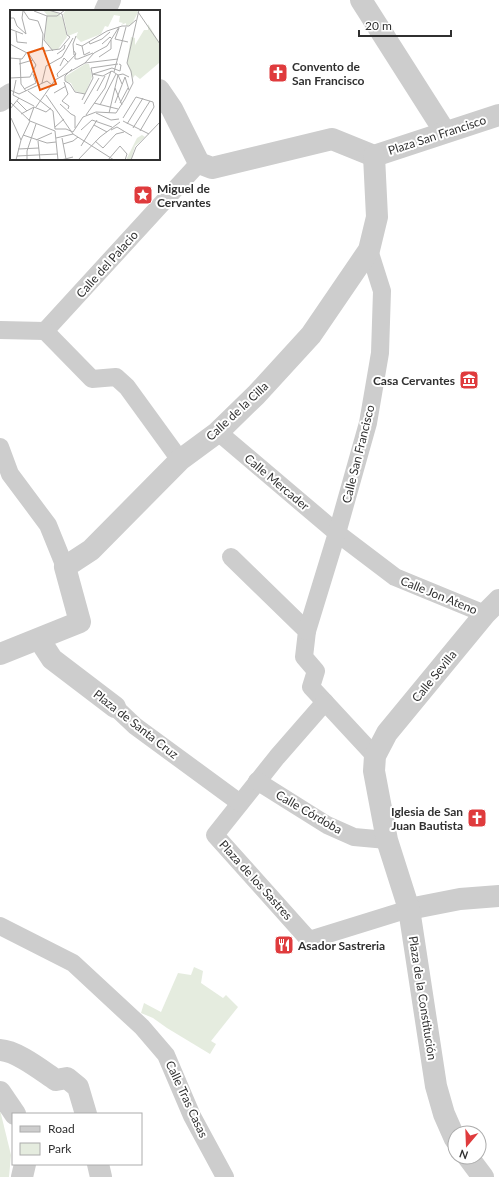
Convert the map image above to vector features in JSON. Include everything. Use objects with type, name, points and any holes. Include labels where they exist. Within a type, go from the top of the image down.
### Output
[{"type":"street","points":[[361,0],[444,132]]},
{"type":"street","points":[[160,91],[172,109],[200,163],[212,168],[332,139],[374,156]]},
{"type":"street","points":[[0,101],[10,95]]},
{"type":"street","name":"Plaza San Francisco","points":[[369,250],[377,218],[374,156],[499,115]]},
{"type":"street","name":"Calle del Palacio","points":[[45,331],[200,163]]},
{"type":"street","name":"Calle de la Cilla","points":[[65,567],[91,550],[180,460],[218,432],[256,395],[311,335],[369,250]]},
{"type":"street","name":"Calle San Francisco","points":[[369,250],[382,291],[380,352],[368,423],[337,533],[307,631],[304,657],[316,671],[311,687],[375,756]]},
{"type":"street","points":[[0,330],[45,331],[92,379],[116,377],[127,386],[180,460]]},
{"type":"street","name":"Calle Mercader","points":[[218,432],[337,533]]},
{"type":"street","points":[[0,447],[5,475],[48,525],[65,567],[80,622],[0,654]]},
{"type":"street","name":"Calle Jon Ateno","points":[[337,533],[395,577],[492,607]]},
{"type":"street","points":[[231,557],[307,631]]},
{"type":"street","name":"Calle Sevilla","points":[[375,756],[388,733],[492,607]]},
{"type":"street","name":"Plaza de Santa Cruz","points":[[39,639],[52,659],[115,707],[135,726],[240,803]]},
{"type":"street","name":"Plaza de los Sastres","points":[[325,702],[257,781],[215,835],[309,940],[409,909]]},
{"type":"street","name":"Plaza de la Constitución","points":[[375,756],[374,772],[387,840],[409,909],[436,1086],[449,1125]]},
{"type":"street","name":"Calle Córdoba","points":[[257,781],[327,825],[354,837],[387,840]]},
{"type":"street","points":[[409,909],[460,899],[499,896]]},
{"type":"street","name":"Calle Tras Casas","points":[[0,926],[72,962],[142,1027],[166,1054],[192,1116],[225,1177]]},
{"type":"street","points":[[0,1050],[6,1050],[30,1063],[56,1080],[67,1078],[78,1087],[86,1113]]},
{"type":"street","points":[[0,1092],[14,1113]]},
{"type":"street","points":[[22,1177],[25,1165]]},
{"type":"street","points":[[98,1165],[101,1177]]},
{"type":"street","points":[[474,1165],[483,1177]]},
{"type":"green space","points":[[194,967],[203,971],[201,983],[223,998],[226,995],[238,1007],[211,1041],[216,1044],[210,1054],[153,1018],[141,1013],[144,1003],[161,1012],[178,973],[191,975]]},
{"type":"green space","points":[[0,1110],[11,1155],[9,1177],[0,1177]]},
{"type":"place","name":"Convento de San Francisco","points":[[278,73]]},
{"type":"place","name":"Miguel de Cervantes","points":[[143,195]]},
{"type":"place","name":"Casa Cervantes","points":[[469,380]]},
{"type":"place","name":"Iglesia de San Juan Bautista","points":[[477,818]]},
{"type":"place","name":"Asador Sastreria","points":[[284,945]]}]
